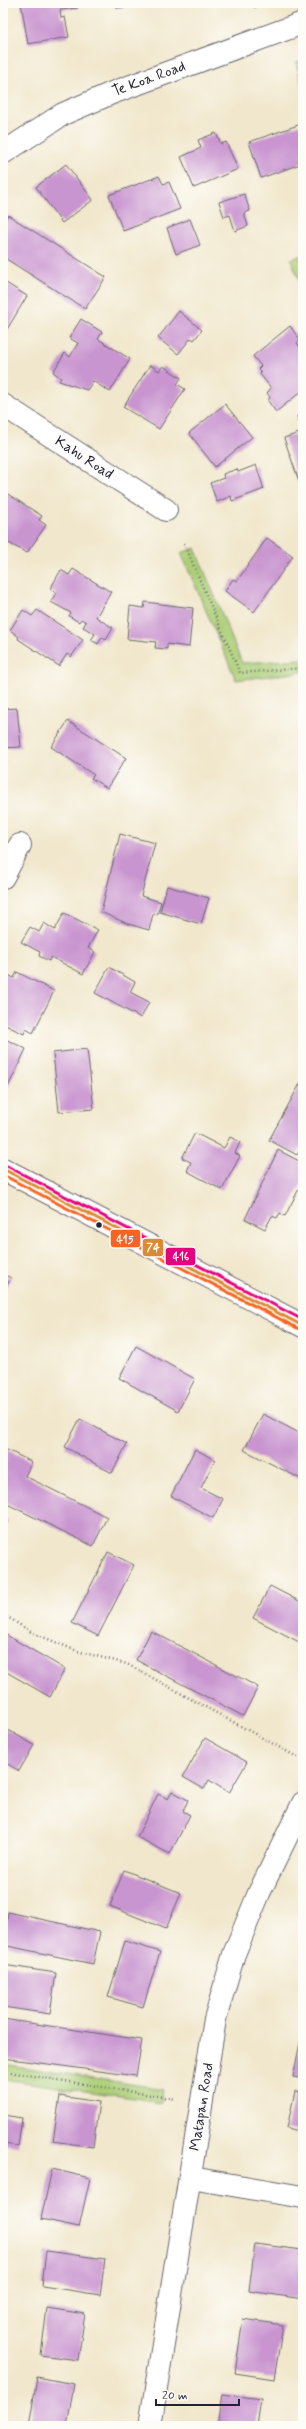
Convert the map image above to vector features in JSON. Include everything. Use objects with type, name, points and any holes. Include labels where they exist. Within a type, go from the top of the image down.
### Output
[{"type":"street","name":"Te Koa Road","points":[[3,153],[15,143],[70,111],[112,93],[303,23]]},
{"type":"street","name":"Kahu Road","points":[[3,405],[166,510]]},
{"type":"street","points":[[3,877],[20,845]]},
{"type":"street","points":[[3,1169],[303,1326]]},
{"type":"street","name":"Matapan Road","points":[[150,2426],[191,2178],[215,2019],[234,1954],[259,1893],[303,1803]]},
{"type":"street","points":[[191,2178],[303,2197]]},
{"type":"path","points":[[254,3],[256,10]]},
{"type":"path","points":[[184,543],[240,673],[303,668]]},
{"type":"path","points":[[3,1614],[32,1632],[77,1651],[127,1664],[299,1758]]},
{"type":"path","points":[[3,2071],[178,2099]]},
{"type":"green space","points":[[303,60],[303,88],[296,62]]},
{"type":"green space","points":[[303,255],[303,291],[291,259]]},
{"type":"green space","points":[[195,548],[242,663],[303,659],[303,672],[236,680],[181,553]]},
{"type":"green space","points":[[3,2064],[163,2089],[161,2102],[3,2079]]},
{"type":"building","points":[[21,3],[77,3],[78,8],[60,10],[61,18],[65,17],[69,37],[28,44]]},
{"type":"building","points":[[117,3],[139,3],[139,5],[117,8]]},
{"type":"building","points":[[301,124],[303,131],[303,163],[261,178],[249,142]]},
{"type":"building","points":[[216,133],[221,144],[226,142],[238,169],[194,188],[181,157],[201,148],[198,140]]},
{"type":"building","points":[[66,164],[93,200],[62,223],[36,187]]},
{"type":"building","points":[[159,176],[163,184],[169,182],[180,209],[123,231],[109,195]]},
{"type":"building","points":[[244,194],[250,211],[244,213],[248,226],[235,231],[230,215],[224,217],[219,202]]},
{"type":"building","points":[[8,215],[106,277],[85,309],[3,257],[3,223]]},
{"type":"building","points":[[190,219],[200,245],[176,254],[167,228]]},
{"type":"building","points":[[3,281],[27,296],[3,336]]},
{"type":"building","points":[[179,311],[202,330],[194,340],[191,338],[178,354],[158,338]]},
{"type":"building","points":[[81,319],[102,332],[98,339],[130,359],[110,392],[93,381],[87,390],[59,381],[61,378],[53,372],[65,353],[70,357],[78,343],[69,338]]},
{"type":"building","points":[[290,326],[300,340],[297,343],[303,351],[303,390],[276,412],[268,401],[270,397],[267,393],[271,388],[260,374],[261,372],[258,369],[261,366],[253,356]]},
{"type":"building","points":[[150,365],[159,371],[163,366],[181,378],[177,384],[185,389],[159,429],[123,407]]},
{"type":"building","points":[[225,404],[252,437],[215,467],[189,433]]},
{"type":"building","points":[[303,414],[303,493],[284,438],[302,432],[297,416]]},
{"type":"building","points":[[256,465],[264,489],[232,501],[231,496],[217,502],[210,483],[224,478],[223,474],[237,469],[238,472]]},
{"type":"building","points":[[3,491],[42,516],[39,520],[46,525],[27,553],[3,540]]},
{"type":"building","points":[[267,538],[293,556],[254,612],[225,591],[233,579],[237,581]]},
{"type":"building","points":[[73,569],[111,592],[96,617],[113,628],[106,640],[102,637],[98,644],[91,640],[95,634],[83,627],[86,622],[81,619],[79,622],[69,616],[71,613],[51,602],[56,593],[50,589],[61,570],[69,575]]},
{"type":"building","points":[[145,602],[193,608],[189,647],[167,644],[167,649],[155,648],[156,642],[127,639],[130,606],[144,608]]},
{"type":"building","points":[[23,610],[32,616],[37,610],[83,640],[71,657],[67,654],[59,666],[18,639],[19,637],[10,630]]},
{"type":"building","points":[[17,708],[21,747],[3,748],[3,709]]},
{"type":"building","points":[[68,721],[126,758],[107,788],[91,778],[94,775],[51,747]]},
{"type":"building","points":[[120,834],[155,843],[141,896],[161,902],[157,915],[153,914],[149,930],[128,924],[101,912]]},
{"type":"building","points":[[167,886],[209,898],[201,924],[160,912]]},
{"type":"building","points":[[64,913],[98,930],[88,948],[95,952],[83,974],[51,957],[49,961],[39,956],[40,952],[21,942],[30,927],[39,932],[44,923],[55,930]]},
{"type":"building","points":[[109,967],[135,982],[130,992],[149,1002],[141,1018],[95,993]]},
{"type":"building","points":[[3,972],[14,978],[17,972],[54,991],[33,1033],[26,1029],[24,1034],[3,1024]]},
{"type":"building","points":[[3,1038],[26,1049],[8,1087],[3,1084]]},
{"type":"building","points":[[87,1049],[94,1109],[59,1112],[53,1053]]},
{"type":"building","points":[[301,1082],[303,1083],[303,1145],[297,1155],[269,1140]]},
{"type":"building","points":[[195,1133],[224,1148],[230,1137],[240,1142],[235,1153],[240,1156],[222,1190],[187,1171],[191,1162],[182,1158]]},
{"type":"building","points":[[278,1150],[303,1163],[303,1181],[285,1216],[280,1213],[277,1218],[272,1216],[265,1229],[245,1219]]},
{"type":"building","points":[[3,1274],[11,1278],[3,1293]]},
{"type":"building","points":[[136,1346],[195,1379],[178,1411],[119,1378]]},
{"type":"building","points":[[263,1414],[303,1435],[303,1480],[244,1450]]},
{"type":"building","points":[[80,1419],[127,1444],[112,1473],[65,1447]]},
{"type":"building","points":[[3,1448],[32,1462],[25,1476],[107,1517],[93,1546],[3,1502]]},
{"type":"building","points":[[195,1449],[215,1460],[201,1488],[223,1499],[213,1518],[171,1496]]},
{"type":"building","points":[[3,1518],[8,1521],[3,1530]]},
{"type":"building","points":[[108,1552],[134,1565],[98,1636],[72,1623]]},
{"type":"building","points":[[270,1586],[303,1603],[303,1644],[253,1618]]},
{"type":"building","points":[[151,1631],[258,1687],[243,1716],[136,1660]]},
{"type":"building","points":[[3,1633],[65,1669],[50,1697],[3,1670]]},
{"type":"building","points":[[3,1727],[34,1745],[19,1771],[3,1761]]},
{"type":"building","points":[[205,1738],[247,1762],[229,1793],[209,1780],[204,1789],[183,1777]]},
{"type":"building","points":[[172,1791],[188,1800],[183,1811],[190,1815],[170,1854],[137,1837],[158,1794],[168,1799]]},
{"type":"building","points":[[124,1870],[181,1893],[166,1929],[110,1906]]},
{"type":"building","points":[[8,1912],[100,1932],[93,1964],[3,1945]]},
{"type":"building","points":[[125,1941],[160,1952],[143,2007],[108,1997]]},
{"type":"building","points":[[3,1965],[56,1973],[50,2014],[3,2007]]},
{"type":"building","points":[[3,2019],[142,2040],[136,2076],[3,2058]]},
{"type":"building","points":[[303,2033],[303,2079],[293,2077]]},
{"type":"building","points":[[295,2091],[303,2093],[303,2132],[287,2128]]},
{"type":"building","points":[[60,2096],[99,2102],[93,2147],[53,2141]]},
{"type":"building","points":[[3,2115],[22,2118],[18,2146],[3,2144]]},
{"type":"building","points":[[52,2169],[90,2178],[79,2227],[41,2219]]},
{"type":"building","points":[[255,2244],[303,2250],[303,2299],[249,2291]]},
{"type":"building","points":[[46,2251],[105,2259],[100,2295],[42,2286]]},
{"type":"building","points":[[47,2308],[85,2314],[78,2360],[41,2355]]},
{"type":"building","points":[[243,2319],[283,2325],[274,2379],[235,2373]]},
{"type":"building","points":[[37,2377],[74,2384],[67,2426],[29,2426]]},
{"type":"building","points":[[222,2394],[261,2399],[257,2426],[217,2426]]},
{"type":"transit line","name":"416","points":[[5,1165],[303,1320]]},
{"type":"transit line","name":"74","points":[[3,1169],[303,1326]]},
{"type":"transit line","name":"415","points":[[3,1175],[301,1330]]}]
